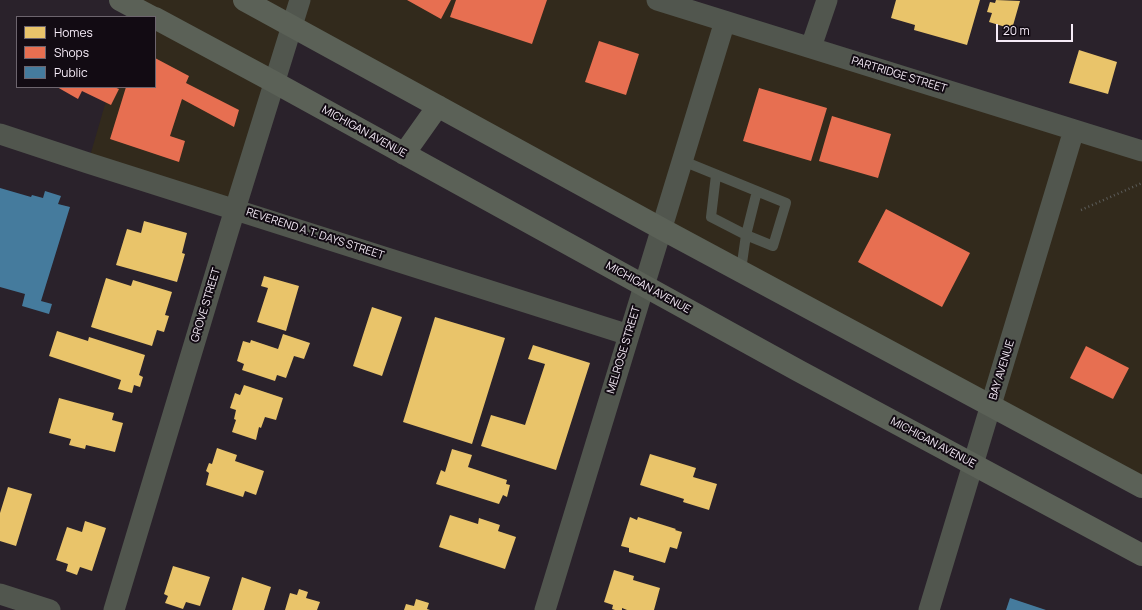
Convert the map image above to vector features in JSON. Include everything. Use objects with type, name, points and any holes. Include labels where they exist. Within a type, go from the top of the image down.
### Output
[{"type":"main road","points":[[120,0],[150,16]]},
{"type":"main road","points":[[244,0],[662,229],[741,270],[1142,487]]},
{"type":"main road","name":"MICHIGAN AVENUE","points":[[156,19],[274,82],[644,287],[1142,555]]},
{"type":"main road","points":[[404,154],[438,106]]},
{"type":"street","name":"GROVE STREET","points":[[114,610],[235,209],[300,0]]},
{"type":"street","name":"PARTRIDGE STREET","points":[[657,0],[1142,151]]},
{"type":"street","points":[[811,48],[826,0]]},
{"type":"street","name":"MELROSE STREET","points":[[545,610],[726,21]]},
{"type":"street","name":"BAY AVENUE","points":[[929,610],[1074,130]]},
{"type":"street","name":"REVEREND A.T. DAYS STREET","points":[[0,134],[629,335]]},
{"type":"street","points":[[0,594],[50,610]]},
{"type":"lane","points":[[683,161],[786,203],[773,246],[711,217],[716,175]]},
{"type":"lane","points":[[741,270],[746,234],[757,192]]},
{"type":"path","points":[[1081,210],[1142,184]]},
{"type":"shaded area","points":[[137,0],[649,0],[1142,150],[1142,487],[292,26],[235,209],[88,163],[110,88],[156,88],[156,16],[154,16]]},
{"type":"building: Homes","points":[[896,0],[980,0],[967,45],[914,30],[915,25],[891,18]]},
{"type":"building: Homes","points":[[996,0],[1020,1],[1012,29],[989,22],[992,13],[987,12],[990,2],[995,3]]},
{"type":"building: Homes","points":[[1079,50],[1117,62],[1108,94],[1069,83]]},
{"type":"building: Homes","points":[[144,221],[187,233],[182,253],[185,254],[177,282],[116,265],[127,229],[141,233]]},
{"type":"building: Homes","points":[[264,276],[299,286],[286,331],[257,322],[268,288],[261,286]]},
{"type":"building: Homes","points":[[106,278],[131,286],[133,280],[172,292],[165,315],[169,316],[164,332],[157,330],[152,346],[91,327]]},
{"type":"building: Homes","points":[[372,307],[402,317],[382,376],[353,366]]},
{"type":"building: Homes","points":[[435,317],[505,338],[472,444],[403,422]]},
{"type":"building: Homes","points":[[57,331],[88,341],[89,337],[145,355],[139,375],[143,377],[140,387],[134,385],[132,393],[118,389],[121,380],[49,356]]},
{"type":"building: Homes","points":[[283,334],[310,343],[304,359],[294,356],[286,378],[277,375],[275,381],[242,370],[244,364],[237,361],[243,341],[250,343],[251,340],[278,349]]},
{"type":"building: Homes","points":[[533,345],[590,363],[556,470],[481,446],[491,415],[525,425],[545,364],[528,359]]},
{"type":"building: Homes","points":[[244,385],[283,398],[276,420],[265,417],[261,428],[259,427],[256,440],[232,432],[236,420],[234,419],[236,410],[230,408],[235,393],[240,395]]},
{"type":"building: Homes","points":[[59,398],[114,413],[112,420],[123,423],[115,452],[86,445],[85,449],[69,445],[71,439],[49,433]]},
{"type":"building: Homes","points":[[217,448],[237,455],[235,461],[264,471],[256,495],[245,491],[243,497],[206,485],[209,473],[206,471],[209,463],[212,464]]},
{"type":"building: Homes","points":[[452,449],[472,455],[468,467],[507,480],[506,484],[510,485],[507,497],[503,495],[499,504],[436,484],[441,470],[445,472]]},
{"type":"building: Homes","points":[[650,454],[696,468],[693,477],[717,484],[709,510],[683,502],[684,499],[640,485]]},
{"type":"building: Homes","points":[[8,487],[32,494],[16,546],[0,541],[0,513]]},
{"type":"building: Homes","points":[[450,515],[478,524],[479,518],[500,525],[498,531],[516,537],[505,569],[439,547]]},
{"type":"building: Homes","points":[[630,517],[637,520],[638,517],[682,532],[677,549],[670,547],[665,563],[629,552],[629,548],[621,546]]},
{"type":"building: Homes","points":[[85,521],[106,528],[92,571],[80,567],[77,575],[66,571],[68,564],[56,560],[67,527],[82,532]]},
{"type":"building: Homes","points":[[173,566],[210,577],[200,606],[186,602],[183,609],[165,603],[168,596],[164,594]]},
{"type":"building: Homes","points":[[614,570],[634,576],[633,580],[660,588],[654,610],[627,610],[622,608],[622,610],[615,610],[612,609],[613,605],[604,602]]},
{"type":"building: Homes","points":[[242,577],[271,587],[264,610],[232,610]]},
{"type":"building: Homes","points":[[299,589],[308,592],[306,598],[320,602],[317,610],[285,610],[290,593],[297,595]]},
{"type":"building: Homes","points":[[416,599],[429,603],[427,609],[430,610],[404,610],[406,604],[414,606]]},
{"type":"building: Shops","points":[[407,0],[451,0],[441,19]]},
{"type":"building: Shops","points":[[456,0],[547,0],[532,44],[450,17]]},
{"type":"building: Shops","points":[[599,41],[639,54],[626,95],[585,82]]},
{"type":"building: Shops","points":[[156,59],[189,76],[186,83],[239,110],[234,127],[182,99],[170,136],[185,141],[179,162],[110,139],[126,88],[156,88]]},
{"type":"building: Shops","points":[[59,88],[119,89],[111,105],[82,91],[78,99]]},
{"type":"building: Shops","points":[[759,88],[827,108],[811,161],[743,141]]},
{"type":"building: Shops","points":[[832,116],[891,134],[878,178],[819,161]]},
{"type":"building: Shops","points":[[886,209],[970,253],[942,307],[858,262]]},
{"type":"building: Shops","points":[[1086,346],[1129,368],[1113,399],[1070,378]]},
{"type":"building: Public","points":[[0,188],[31,197],[32,195],[43,198],[45,191],[61,196],[58,204],[70,207],[41,301],[52,304],[49,314],[22,306],[25,294],[0,287]]},
{"type":"building: Public","points":[[1010,598],[1046,610],[1006,610]]}]
